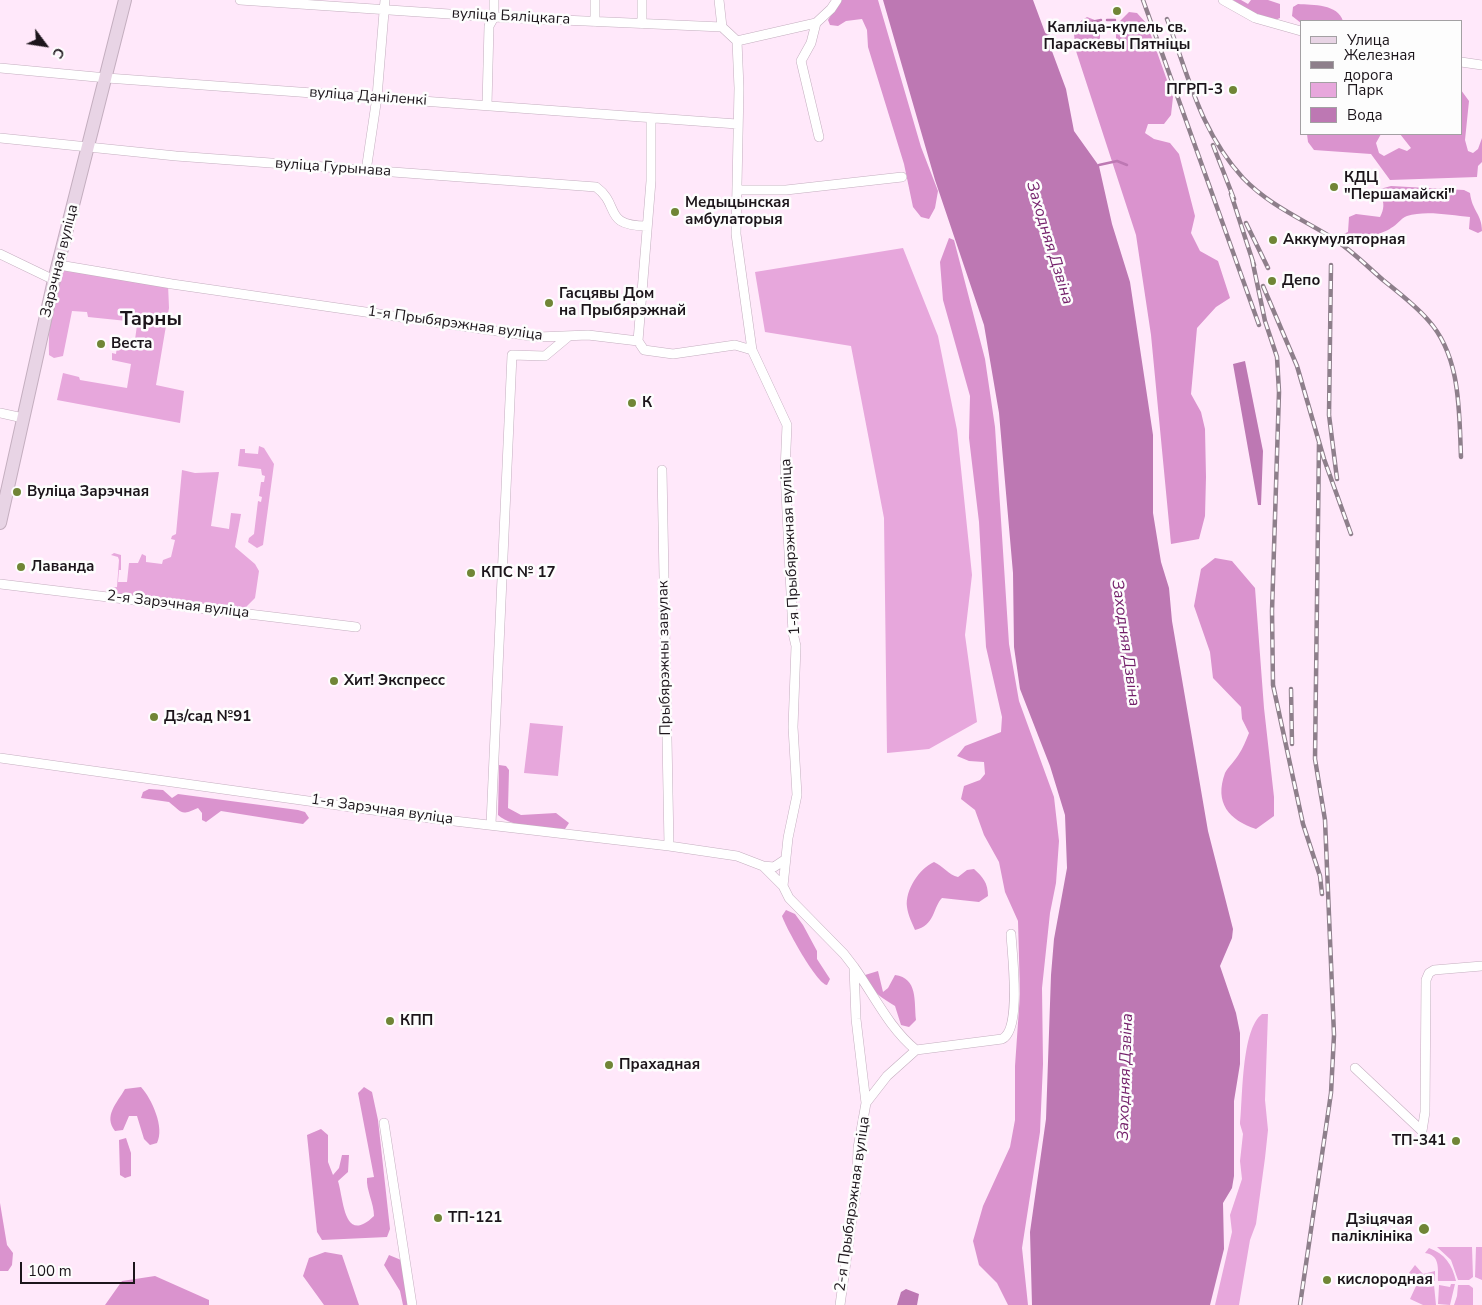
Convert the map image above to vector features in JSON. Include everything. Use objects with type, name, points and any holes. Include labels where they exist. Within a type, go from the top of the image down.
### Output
[{"type":"street","name":"Зарэчная вуліца","points":[[0,523],[54,280],[90,147],[125,0]]},
{"type":"street","name":"вуліца Бяліцкага","points":[[240,0],[494,17],[722,28]]},
{"type":"street","points":[[366,171],[377,97],[385,0]]},
{"type":"street","points":[[487,105],[490,26],[494,17],[494,0]]},
{"type":"street","points":[[595,0],[596,22]]},
{"type":"street","points":[[642,0],[642,24]]},
{"type":"street","points":[[719,0],[722,28],[737,41],[739,88],[736,234],[752,350]]},
{"type":"street","points":[[737,41],[816,23],[831,9],[837,0]]},
{"type":"street","points":[[1223,0],[1255,18],[1300,31]]},
{"type":"street","points":[[816,23],[811,43],[801,61],[819,137]]},
{"type":"street","points":[[1462,62],[1482,65]]},
{"type":"street","name":"вуліца Даніленкі","points":[[0,68],[107,78],[737,124]]},
{"type":"street","points":[[638,341],[651,181],[651,119]]},
{"type":"street","name":"вуліца Гурынава","points":[[0,138],[176,156],[596,188],[601,191],[620,221],[630,226],[647,226]]},
{"type":"street","points":[[738,190],[786,190],[902,177]]},
{"type":"street","points":[[0,254],[54,280]]},
{"type":"street","name":"1-я Прыбярэжная вуліца","points":[[59,265],[172,284],[538,337],[588,335],[638,341],[644,350],[673,354],[735,345],[752,350],[787,425],[785,471],[793,633],[796,646],[793,727],[797,796],[783,886]]},
{"type":"street","points":[[491,824],[512,355],[545,356],[569,336]]},
{"type":"street","points":[[0,413],[23,418]]},
{"type":"street","name":"Прыбярэжны завулак","points":[[662,470],[669,846]]},
{"type":"street","name":"2-я Зарэчная вуліца","points":[[0,584],[356,627]]},
{"type":"street","name":"1-я Зарэчная вуліца","points":[[0,758],[437,819],[491,824],[737,856],[763,866],[783,886],[789,898],[844,954],[875,1002],[906,1042],[916,1050]]},
{"type":"street","points":[[763,866],[774,866],[786,859]]},
{"type":"street","points":[[866,1103],[887,1076],[916,1050],[1006,1038],[1014,1012],[1011,934]]},
{"type":"street","points":[[1355,1068],[1422,1131],[1425,1112],[1426,980],[1429,973],[1434,970],[1482,966]]},
{"type":"street","points":[[854,967],[856,1019],[866,1103]]},
{"type":"street","name":"2-я Прыбярэжная вуліца","points":[[840,1305],[857,1182],[858,1148],[866,1103]]},
{"type":"street","points":[[384,1123],[412,1305]]},
{"type":"green space","points":[[903,248],[938,336],[957,430],[972,575],[965,635],[977,722],[929,749],[887,753],[884,518],[851,346],[765,332],[755,272]]},
{"type":"green space","points":[[63,268],[168,284],[169,308],[156,385],[184,391],[180,423],[57,400],[63,373],[79,377],[80,380],[127,388],[131,364],[112,360],[112,353],[116,354],[117,346],[134,347],[137,325],[133,320],[88,317],[87,312],[72,311],[63,356],[54,358],[49,355],[51,310]]},
{"type":"green space","points":[[259,446],[264,448],[274,464],[263,545],[257,548],[248,542],[249,538],[254,534],[258,501],[261,502],[262,497],[259,496],[261,482],[264,482],[265,476],[262,475],[261,469],[238,466],[240,449],[245,449],[245,453],[258,454]]},
{"type":"green space","points":[[182,470],[195,473],[219,472],[211,526],[229,529],[231,513],[241,514],[235,547],[255,564],[259,571],[255,598],[245,608],[110,593],[110,588],[117,587],[119,560],[118,557],[111,555],[114,553],[121,555],[121,570],[119,570],[118,582],[127,582],[129,563],[138,563],[142,554],[146,556],[146,562],[162,564],[163,560],[171,557],[175,540],[171,539],[176,534]]},
{"type":"green space","points":[[530,723],[563,726],[558,776],[524,773]]},
{"type":"green space","points":[[1262,1014],[1268,1014],[1265,1100],[1268,1130],[1256,1224],[1250,1240],[1239,1305],[1215,1305],[1232,1232],[1230,1215],[1242,1179],[1240,1161],[1243,1134],[1240,1124],[1244,1065],[1250,1034],[1255,1022]]},
{"type":"green space","points":[[1366,1213],[1372,1219],[1368,1225],[1353,1224],[1352,1216]]},
{"type":"green space","points":[[1437,1247],[1472,1247],[1473,1277],[1469,1280],[1458,1280],[1451,1260]]},
{"type":"green space","points":[[1476,1247],[1482,1247],[1482,1280],[1475,1277]]},
{"type":"green space","points":[[1429,1248],[1447,1260],[1456,1281],[1438,1281],[1436,1259],[1430,1254],[1425,1253]]},
{"type":"green space","points":[[1415,1265],[1423,1274],[1435,1271],[1435,1281],[1414,1280],[1409,1273]]},
{"type":"green space","points":[[1451,1284],[1455,1284],[1450,1305],[1438,1304],[1439,1285],[1450,1287]]},
{"type":"green space","points":[[1434,1285],[1436,1305],[1423,1305],[1410,1299],[1416,1286],[1428,1287]]},
{"type":"green space","points":[[1458,1285],[1469,1285],[1473,1288],[1473,1305],[1454,1305]]},
{"type":"shaded area","points":[[840,0],[878,0],[921,147],[938,191],[935,208],[929,219],[921,217],[913,207],[904,164],[868,47],[867,30],[862,19],[846,21],[838,26],[830,25],[828,20]]},
{"type":"shaded area","points":[[1233,0],[1241,0],[1248,4],[1251,0],[1268,0],[1280,4],[1280,18],[1275,20],[1254,14]]},
{"type":"shaded area","points":[[1298,4],[1324,6],[1336,11],[1342,20],[1300,20],[1300,22],[1292,16],[1293,7]]},
{"type":"shaded area","points":[[1129,12],[1137,13],[1147,24],[1173,97],[1171,115],[1164,124],[1148,124],[1145,133],[1154,139],[1170,143],[1179,154],[1195,216],[1191,233],[1200,251],[1218,261],[1230,298],[1216,307],[1197,328],[1191,394],[1201,412],[1205,429],[1205,516],[1199,539],[1171,544],[1151,335],[1136,235],[1076,51],[1073,26],[1087,17],[1100,22],[1100,40],[1113,46],[1116,40],[1116,25]]},
{"type":"shaded area","points":[[1462,91],[1469,101],[1465,140],[1468,151],[1473,153],[1478,149],[1482,138],[1482,162],[1478,166],[1477,177],[1390,180],[1371,154],[1314,150],[1308,142],[1307,135],[1380,135],[1376,143],[1379,153],[1384,156],[1399,148],[1407,151],[1411,148],[1401,135],[1462,135]]},
{"type":"shaded area","points":[[1391,186],[1464,190],[1470,193],[1482,225],[1482,231],[1478,233],[1469,229],[1470,217],[1421,213],[1405,217],[1387,231],[1381,233],[1360,238],[1342,239],[1341,235],[1348,232],[1349,217],[1356,214],[1380,217],[1383,200],[1380,195],[1380,189]]},
{"type":"shaded area","points":[[949,238],[954,240],[985,359],[995,427],[1009,644],[1019,701],[1054,797],[1059,841],[1056,883],[1050,913],[1042,988],[1043,1064],[1040,1132],[1022,1248],[1028,1305],[1008,1305],[997,1283],[979,1265],[973,1241],[983,1206],[1010,1147],[1015,1120],[1015,1066],[1020,994],[1018,921],[1005,892],[999,862],[984,835],[975,810],[961,799],[964,786],[980,780],[985,774],[984,762],[969,761],[957,756],[965,746],[1001,732],[1002,717],[986,647],[979,522],[969,438],[970,396],[943,300],[940,262]]},
{"type":"shaded area","points":[[1215,558],[1232,561],[1255,588],[1264,708],[1274,797],[1274,816],[1256,829],[1238,821],[1231,815],[1226,809],[1221,793],[1225,773],[1240,752],[1249,733],[1242,719],[1241,707],[1213,678],[1210,652],[1194,606],[1201,569]]},
{"type":"shaded area","points":[[499,765],[506,766],[509,770],[508,808],[521,815],[556,813],[569,823],[565,829],[521,825],[505,820],[498,815]]},
{"type":"shaded area","points":[[149,789],[163,790],[172,798],[178,794],[298,810],[305,812],[309,818],[303,824],[221,811],[206,822],[202,820],[202,813],[198,808],[185,813],[169,802],[141,798],[143,792]]},
{"type":"shaded area","points":[[934,862],[958,877],[967,870],[974,869],[984,881],[988,896],[979,902],[942,898],[926,925],[915,930],[908,910],[908,894],[918,875]]},
{"type":"shaded area","points":[[786,910],[795,914],[803,925],[817,951],[817,959],[830,979],[827,985],[822,982],[809,966],[795,943],[782,916]]},
{"type":"shaded area","points":[[878,971],[883,992],[888,988],[895,975],[908,981],[911,986],[915,998],[916,1020],[909,1027],[901,1025],[895,1006],[877,994],[867,981],[865,975]]},
{"type":"shaded area","points":[[141,1087],[153,1106],[158,1122],[159,1137],[157,1143],[150,1145],[144,1139],[137,1116],[129,1116],[123,1130],[115,1131],[110,1120],[112,1110],[125,1089]]},
{"type":"shaded area","points":[[364,1087],[372,1092],[378,1120],[390,1229],[387,1237],[322,1240],[317,1232],[307,1135],[321,1129],[328,1135],[328,1162],[333,1175],[339,1168],[342,1155],[349,1155],[348,1172],[338,1181],[344,1209],[351,1223],[357,1226],[364,1224],[374,1216],[367,1178],[374,1177],[358,1093]]},
{"type":"shaded area","points":[[126,1138],[131,1153],[131,1176],[125,1178],[120,1175],[119,1140]]},
{"type":"shaded area","points":[[0,1203],[7,1245],[13,1253],[12,1265],[8,1271],[0,1271]]},
{"type":"shaded area","points":[[325,1252],[342,1255],[359,1305],[324,1305],[303,1276],[309,1258]]},
{"type":"shaded area","points":[[389,1255],[401,1260],[409,1305],[403,1305],[400,1291],[384,1265]]},
{"type":"shaded area","points":[[155,1276],[209,1300],[209,1305],[105,1305],[122,1281]]},
{"type":"water","name":"Заходняя Дзвіна","points":[[883,0],[1033,0],[1066,89],[1074,131],[1099,166],[1112,224],[1130,282],[1153,435],[1153,513],[1161,562],[1169,588],[1172,621],[1208,831],[1233,929],[1232,938],[1220,966],[1236,1013],[1240,1033],[1240,1064],[1234,1101],[1234,1176],[1232,1188],[1223,1203],[1224,1249],[1210,1305],[1032,1305],[1030,1232],[1046,1119],[1054,939],[1067,868],[1065,815],[1050,766],[1020,689],[1014,647],[1013,573],[999,413],[984,325],[935,180]]},
{"type":"water","points":[[1245,361],[1263,451],[1261,505],[1258,505],[1233,364]]},
{"type":"water","points":[[906,1289],[919,1294],[917,1305],[897,1305],[901,1292]]},
{"type":"waterway","points":[[1045,35],[1058,29],[1101,20]]},
{"type":"waterway","points":[[1107,20],[1115,20]]},
{"type":"waterway","points":[[1099,165],[1117,161],[1127,165]]},
{"type":"railway","points":[[1143,0],[1259,325]]},
{"type":"railway","points":[[1167,19],[1189,82],[1206,122],[1228,160],[1243,178],[1274,204],[1331,237],[1358,257],[1418,309],[1439,334],[1447,350],[1456,385],[1461,457]]},
{"type":"railway","points":[[1213,145],[1234,199]]},
{"type":"railway","points":[[1231,194],[1254,265]]},
{"type":"railway","points":[[1246,223],[1268,268]]},
{"type":"railway","points":[[1252,259],[1265,321],[1277,357],[1279,392],[1272,611],[1273,685],[1303,824],[1320,876],[1322,894]]},
{"type":"railway","points":[[1331,265],[1329,415],[1337,479]]},
{"type":"railway","points":[[1263,286],[1297,366],[1324,459],[1351,534]]},
{"type":"railway","points":[[1300,1305],[1331,1093],[1334,1035],[1325,820],[1315,759],[1319,443]]},
{"type":"railway","points":[[1291,689],[1292,744]]},
{"type":"place","name":"Капліца-купель св. Параскевы Пятніцы","points":[[1117,11]]},
{"type":"place","name":"ПГРП-3","points":[[1233,90]]},
{"type":"place","name":"КДЦ \"Першамайскі\"","points":[[1334,187]]},
{"type":"place","name":"Медыцынская амбулаторыя","points":[[675,212]]},
{"type":"place","name":"Аккумуляторная","points":[[1273,240]]},
{"type":"place","name":"Депо","points":[[1272,281]]},
{"type":"place","name":"Гасцявы Дом на Прыбярэжнай","points":[[549,303]]},
{"type":"place","name":"Веста","points":[[101,344]]},
{"type":"place","name":"К","points":[[632,403]]},
{"type":"place","name":"Вуліца Зарэчная","points":[[17,492]]},
{"type":"place","name":"Лаванда","points":[[21,567]]},
{"type":"place","name":"КПС № 17","points":[[471,573]]},
{"type":"place","name":"Хит! Экспресс","points":[[334,681]]},
{"type":"place","name":"Дз/сад №91","points":[[154,717]]},
{"type":"place","name":"КПП","points":[[390,1021]]},
{"type":"place","name":"Прахадная","points":[[609,1065]]},
{"type":"place","name":"ТП-341","points":[[1456,1141]]},
{"type":"place","name":"ТП-121","points":[[438,1218]]},
{"type":"place","name":"Дзіцячая паліклініка","points":[[1424,1229]]},
{"type":"place","name":"кислородная","points":[[1327,1280]]},
{"type":"district","name":"Тарны","points":[[151,320]]}]
